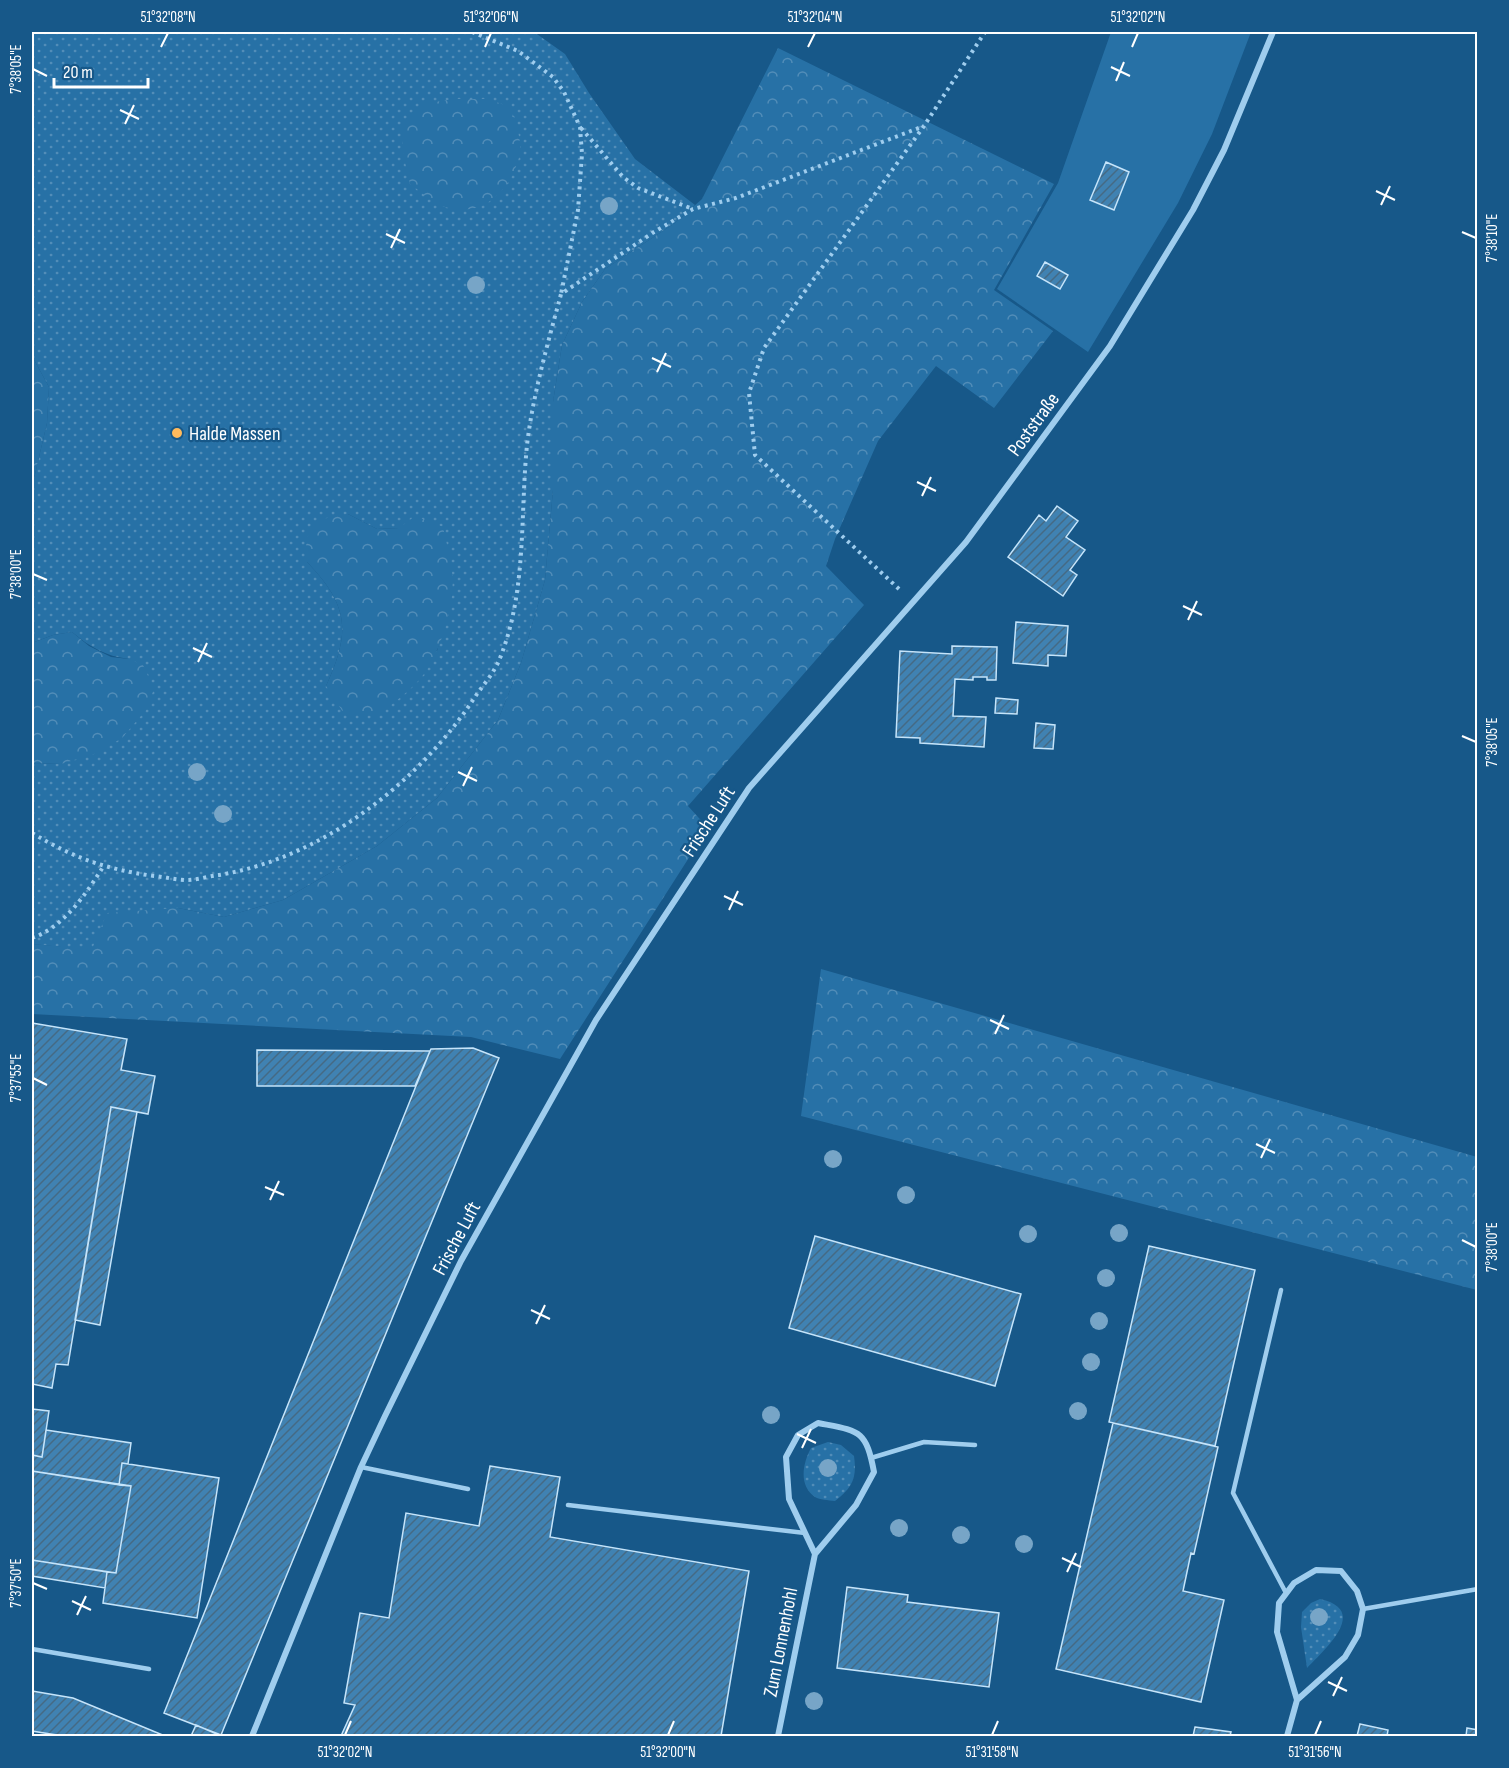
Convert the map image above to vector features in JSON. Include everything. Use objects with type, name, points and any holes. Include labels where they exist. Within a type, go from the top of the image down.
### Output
[{"type":"street","name":"Poststraße","points":[[749,788],[966,542],[1110,346],[1203,190],[1224,150],[1272,32]]},
{"type":"street","name":"Frische Luft","points":[[252,1737],[361,1467],[461,1261],[596,1020],[749,788]]},
{"type":"street","points":[[815,1554],[789,1498],[786,1457],[798,1435],[818,1423],[856,1432],[868,1445],[871,1458]]},
{"type":"street","name":"Zum Lonnenhohl","points":[[778,1737],[815,1554],[856,1505],[874,1472],[871,1458]]},
{"type":"street","points":[[1287,1737],[1297,1700],[1277,1632],[1279,1603],[1294,1583],[1316,1570],[1341,1571],[1357,1591],[1364,1609],[1358,1635],[1345,1657],[1297,1700]]},
{"type":"lane","points":[[1281,1290],[1233,1493],[1286,1593]]},
{"type":"lane","points":[[871,1458],[924,1442],[975,1445]]},
{"type":"lane","points":[[361,1467],[468,1489]]},
{"type":"lane","points":[[568,1505],[805,1533]]},
{"type":"lane","points":[[1364,1609],[1478,1589]]},
{"type":"lane","points":[[32,1649],[149,1669]]},
{"type":"path","points":[[472,32],[518,51],[553,77],[564,92],[580,127],[630,183],[693,210]]},
{"type":"path","points":[[913,602],[755,455],[749,393],[764,348],[924,126],[985,32]]},
{"type":"path","points":[[561,294],[654,232],[693,210],[736,198],[924,126]]},
{"type":"path","points":[[32,833],[58,849],[104,867],[188,880],[246,870],[293,852],[352,821],[400,786],[439,746],[470,706],[499,660],[508,635],[519,579],[527,444],[578,210],[582,154],[580,127]]},
{"type":"path","points":[[32,938],[65,916],[86,894],[104,867]]},
{"type":"green space","points":[[32,32],[534,32],[565,54],[635,159],[695,205],[675,223],[605,269],[582,302],[562,345],[553,402],[553,490],[545,580],[521,663],[498,720],[437,798],[377,846],[283,900],[224,917],[178,908],[92,950],[32,944],[32,763],[61,764],[129,659],[112,656],[98,650],[72,632],[53,635],[32,643],[32,487],[47,423],[49,387],[32,356]],"holes":[[[348,514],[377,529],[399,528],[452,593],[437,651],[326,686],[339,650],[342,620],[331,592],[307,562]]]},
{"type":"green space","points":[[1111,32],[1251,32],[1212,134],[1178,203],[1088,352],[997,289],[1058,183]]},
{"type":"green space","points":[[778,48],[1054,184],[994,290],[1053,331],[994,408],[936,366],[878,441],[835,539],[826,566],[864,605],[688,806],[708,828],[560,1059],[471,1037],[32,1014],[32,944],[92,949],[107,913],[178,908],[224,917],[283,900],[377,846],[437,798],[498,720],[521,663],[545,580],[553,490],[553,402],[562,345],[582,302],[605,269],[675,223],[702,199]]},
{"type":"green space","points":[[455,99],[488,99],[510,107],[520,140],[518,161],[507,184],[490,201],[481,206],[458,210],[440,205],[410,184],[403,153],[402,124],[421,104]]},
{"type":"green space","points":[[32,356],[49,387],[47,423],[32,487]]},
{"type":"green space","points":[[348,514],[377,529],[399,528],[415,516],[443,527],[450,555],[452,597],[446,625],[436,652],[424,674],[413,686],[375,716],[343,712],[326,686],[339,650],[342,620],[331,592],[307,562],[306,538],[322,519]]},
{"type":"green space","points":[[72,632],[89,646],[111,657],[129,659],[143,665],[154,689],[146,710],[122,738],[97,753],[61,764],[32,763],[32,643],[53,635]]},
{"type":"green space","points":[[821,969],[1477,1157],[1477,1290],[801,1116]]},
{"type":"green space","points":[[828,1442],[841,1445],[854,1456],[855,1470],[852,1482],[835,1501],[815,1497],[804,1480],[804,1467],[811,1448]]},
{"type":"green space","points":[[1320,1599],[1335,1604],[1342,1612],[1343,1621],[1332,1641],[1307,1668],[1301,1627],[1302,1612],[1311,1603]]},
{"type":"building","points":[[1106,162],[1129,172],[1114,210],[1090,200]]},
{"type":"building","points":[[1045,262],[1068,275],[1060,289],[1037,276]]},
{"type":"building","points":[[1057,506],[1078,521],[1066,537],[1085,550],[1070,570],[1077,575],[1063,596],[1008,557],[1039,515],[1046,521]]},
{"type":"building","points":[[1016,622],[1068,626],[1066,656],[1048,655],[1048,666],[1013,663]]},
{"type":"building","points":[[952,646],[997,647],[996,680],[987,680],[987,677],[973,677],[973,680],[955,679],[953,716],[986,717],[984,747],[920,743],[920,738],[896,737],[900,651],[952,654]]},
{"type":"building","points":[[996,698],[1018,700],[1017,714],[995,713]]},
{"type":"building","points":[[1036,723],[1055,725],[1053,749],[1034,748]]},
{"type":"building","points":[[32,1023],[127,1039],[121,1070],[155,1076],[148,1114],[111,1107],[68,1365],[56,1364],[52,1388],[32,1384]]},
{"type":"building","points":[[473,1048],[499,1058],[221,1735],[164,1713],[430,1051],[431,1049]]},
{"type":"building","points":[[257,1050],[430,1051],[415,1086],[257,1086]]},
{"type":"building","points":[[111,1107],[137,1112],[100,1325],[75,1320]]},
{"type":"building","points":[[815,1236],[1021,1294],[995,1386],[789,1328]]},
{"type":"building","points":[[1149,1246],[1255,1270],[1215,1446],[1109,1422]]},
{"type":"building","points":[[32,1409],[49,1411],[42,1457],[32,1455]]},
{"type":"building","points":[[1113,1423],[1218,1447],[1194,1554],[1191,1553],[1183,1591],[1224,1600],[1201,1702],[1056,1669]]},
{"type":"building","points":[[46,1430],[131,1443],[128,1464],[122,1463],[119,1485],[32,1471],[32,1455],[42,1457]]},
{"type":"building","points":[[122,1463],[219,1478],[197,1618],[103,1603],[107,1572],[116,1573],[131,1486],[119,1485]]},
{"type":"building","points":[[490,1466],[560,1477],[550,1537],[749,1571],[721,1736],[341,1736],[355,1705],[344,1703],[360,1613],[389,1618],[406,1513],[479,1526]]},
{"type":"building","points":[[32,1471],[131,1486],[116,1573],[32,1560]]},
{"type":"building","points":[[32,1560],[107,1572],[105,1588],[32,1576]]},
{"type":"building","points":[[847,1587],[908,1595],[907,1602],[999,1613],[989,1687],[837,1668]]},
{"type":"building","points":[[32,1691],[73,1698],[165,1736],[63,1736],[32,1731]]},
{"type":"building","points":[[1360,1724],[1388,1730],[1387,1736],[1357,1736]]},
{"type":"building","points":[[196,1725],[219,1735],[219,1736],[191,1736]]},
{"type":"building","points":[[1195,1727],[1231,1732],[1230,1736],[1193,1736]]},
{"type":"building","points":[[1467,1728],[1478,1730],[1478,1736],[1466,1736]]},
{"type":"place","name":"Halde Massen","points":[[177,433]]}]
